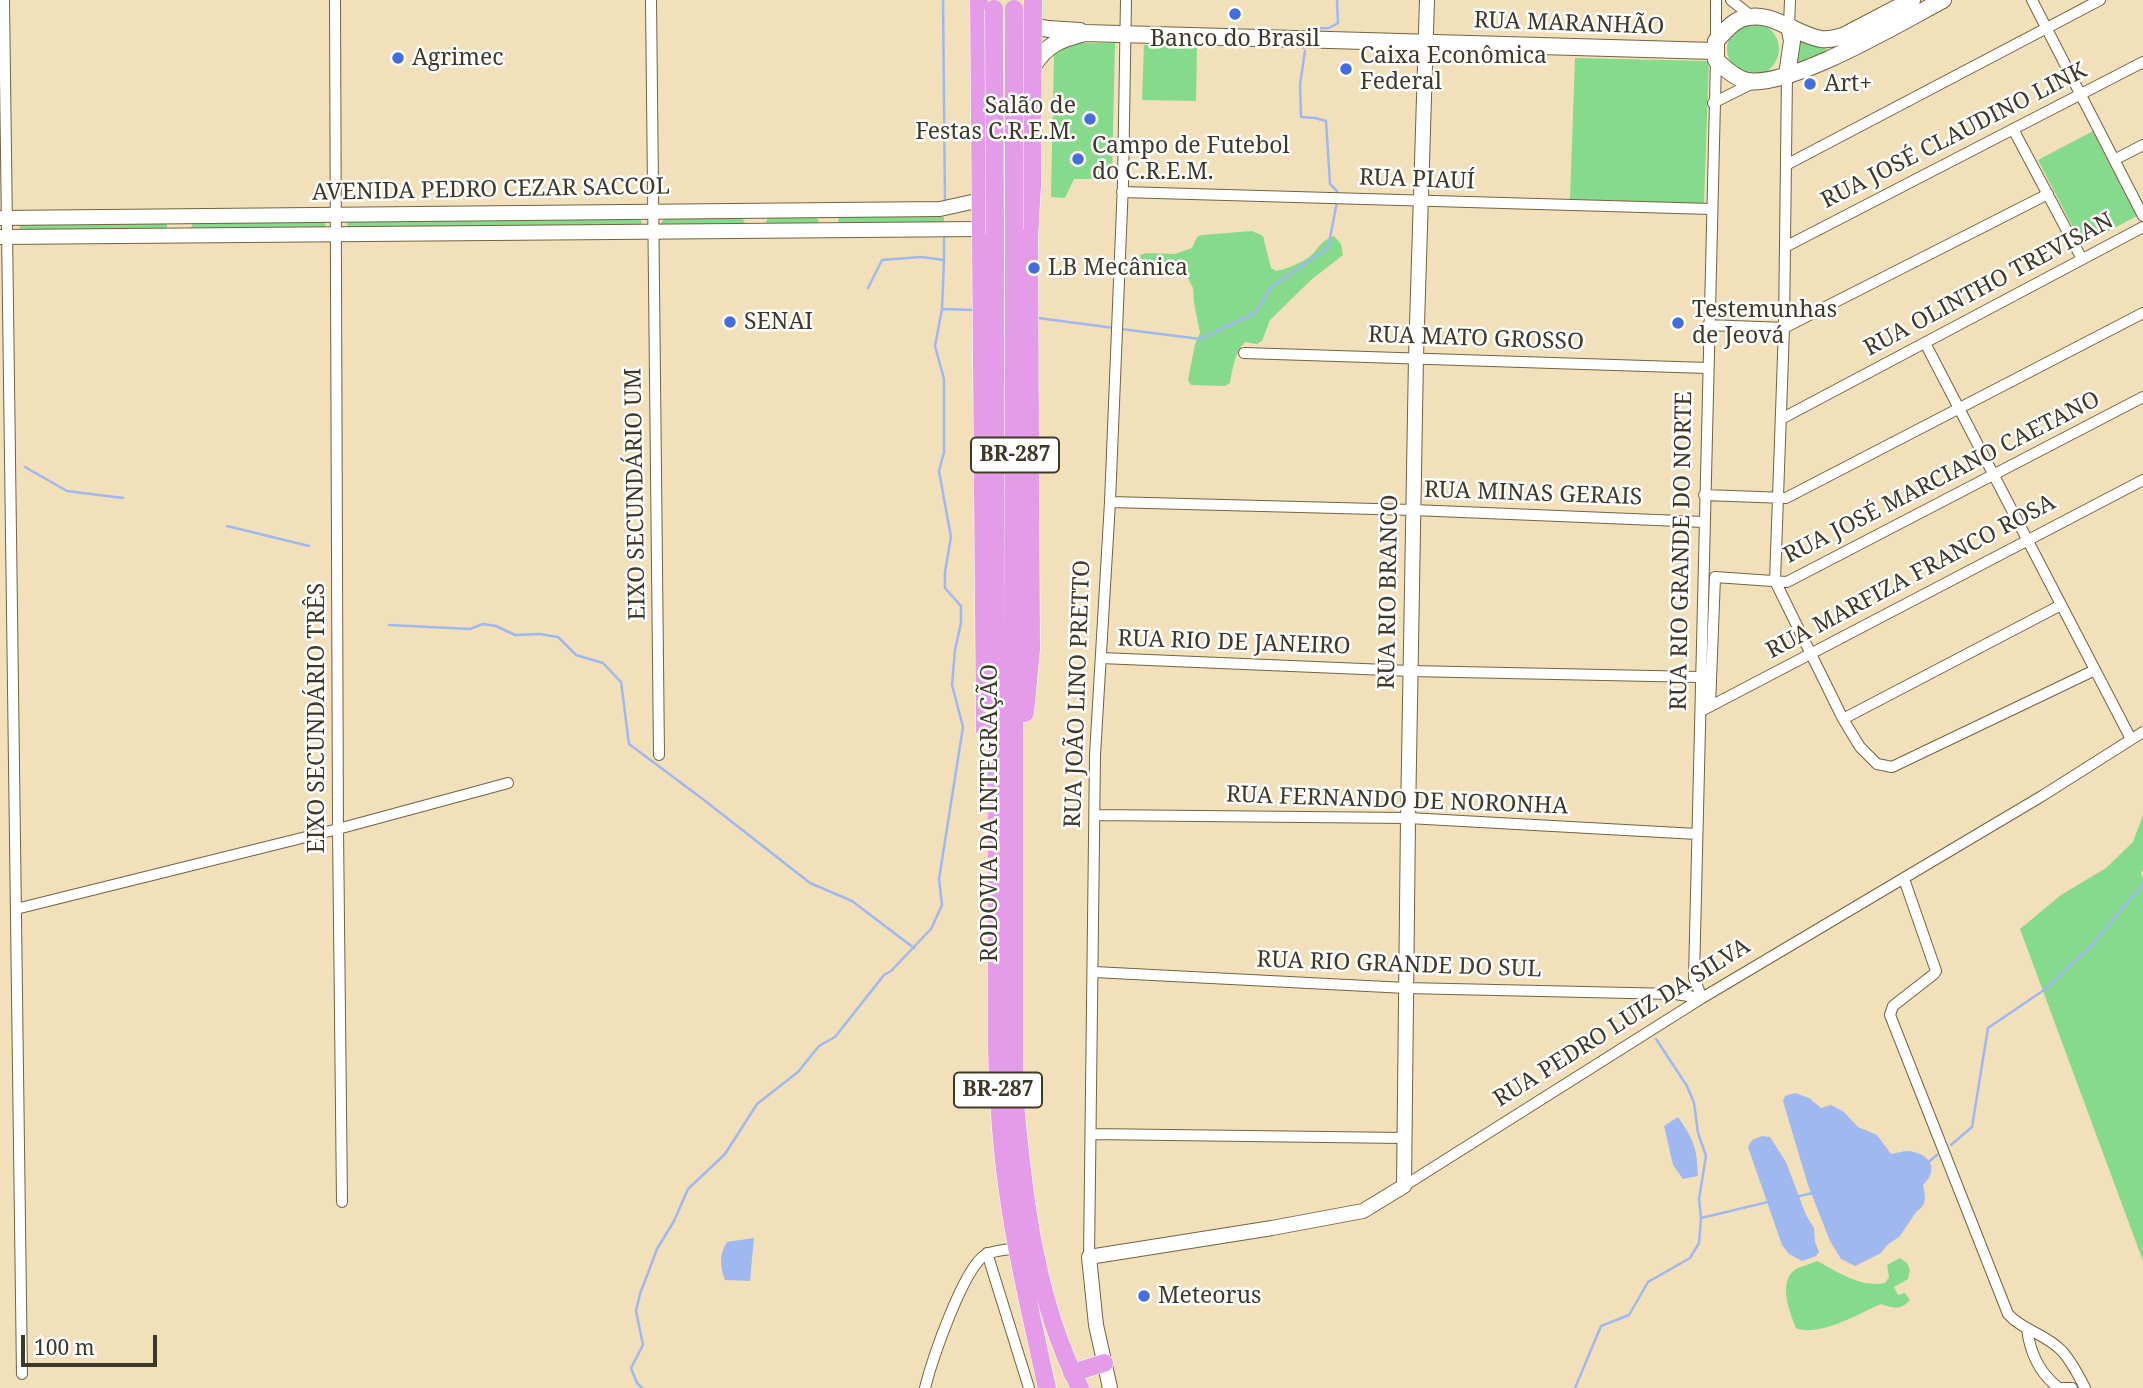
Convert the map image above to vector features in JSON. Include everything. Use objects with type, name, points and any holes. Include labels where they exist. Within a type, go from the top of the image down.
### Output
[{"type":"highway","name":"BR-287","points":[[1022,225],[1032,185],[1033,0]]},
{"type":"highway","name":"BR-287","points":[[988,231],[981,200],[979,24],[989,3]]},
{"type":"highway","name":"BR-287","points":[[988,231],[989,3]]},
{"type":"highway","name":"BR-287","points":[[1014,4],[1022,225]]},
{"type":"highway","points":[[979,24],[1033,26]]},
{"type":"highway","points":[[988,231],[1022,225]]},
{"type":"highway","name":"RODOVIA DA INTEGRAÇÃO","points":[[1022,225],[1015,681],[1005,787],[998,1097],[1017,1248],[1047,1388]]},
{"type":"highway","name":"RODOVIA DA INTEGRAÇÃO","points":[[988,231],[1014,1093],[1024,1185],[1038,1264],[1050,1314],[1076,1381]]},
{"type":"highway","points":[[1076,1381],[1104,1363]]},
{"type":"main road","points":[[1912,0],[1843,36],[1831,39],[1812,36],[1789,26],[1751,16],[1739,19],[1715,51],[1735,76],[1746,80],[1757,81],[1787,75],[1822,62],[1943,0]]},
{"type":"main road","name":"RUA MARANHÃO","points":[[1033,26],[1086,33],[1715,51]]},
{"type":"main road","points":[[1787,75],[1791,41],[1789,26]]},
{"type":"main road","name":"RUA MARANHÃO","points":[[1033,66],[1042,52],[1056,42],[1086,33]]},
{"type":"street","points":[[4,0],[3,237],[22,1374]]},
{"type":"street","name":"EIXO SECUNDÁRIO TRÊS","points":[[335,0],[342,1202]]},
{"type":"street","name":"EIXO SECUNDÁRIO UM","points":[[651,0],[659,755]]},
{"type":"street","name":"RUA JOÃO LINO PRETTO","points":[[1110,1388],[1096,1325],[1089,1257],[1096,755],[1110,502],[1122,192],[1126,0]]},
{"type":"street","name":"RUA RIO BRANCO","points":[[1404,1185],[1413,510],[1427,0]]},
{"type":"street","name":"RUA RIO GRANDE DO NORTE","points":[[1702,998],[1694,978],[1716,0]]},
{"type":"street","points":[[1731,0],[1751,16]]},
{"type":"street","points":[[1789,26],[1790,0]]},
{"type":"street","points":[[2032,0],[2143,216]]},
{"type":"street","points":[[1786,165],[2100,0]]},
{"type":"street","name":"RUA JOSÉ CLAUDINO LINK","points":[[1785,247],[2143,62]]},
{"type":"street","points":[[1787,75],[1784,328],[1775,581],[1843,719],[1860,747],[1877,764],[1892,766],[2095,670]]},
{"type":"street","points":[[1713,103],[1757,81]]},
{"type":"street","points":[[2013,129],[2082,259]]},
{"type":"street","points":[[2114,160],[2143,145]]},
{"type":"street","name":"RUA PIAUÍ","points":[[1122,192],[1711,209]]},
{"type":"street","points":[[1708,325],[1784,328],[2048,194]]},
{"type":"street","name":"AVENIDA PEDRO CEZAR SACCOL","points":[[3,218],[940,209],[981,200]]},
{"type":"street","name":"RUA OLINTHO TREVISAN","points":[[1781,419],[2143,227]]},
{"type":"street","name":"AVENIDA PEDRO CEZAR SACCOL","points":[[3,237],[988,231]]},
{"type":"street","points":[[1704,495],[1786,498],[2143,313]]},
{"type":"street","points":[[1924,343],[2131,739]]},
{"type":"street","name":"RUA MATO GROSSO","points":[[1244,353],[1707,368]]},
{"type":"street","name":"RUA JOSÉ MARCIANO CAETANO","points":[[1710,706],[1715,578],[1787,582],[2143,397]]},
{"type":"street","name":"RUA MARFIZA FRANCO ROSA","points":[[1699,712],[2143,480]]},
{"type":"street","name":"RUA MINAS GERAIS","points":[[1110,502],[1413,510],[1704,522]]},
{"type":"street","points":[[1843,719],[2061,605]]},
{"type":"street","name":"RUA RIO DE JANEIRO","points":[[1101,658],[1410,671],[1700,677]]},
{"type":"street","name":"RUA PEDRO LUIZ DA SILVA","points":[[1089,1257],[1363,1211],[1702,998],[2042,796],[2143,732]]},
{"type":"street","points":[[16,909],[338,830],[508,783]]},
{"type":"street","name":"RUA FERNANDO DE NORONHA","points":[[1095,815],[1408,818],[1697,834]]},
{"type":"street","points":[[1904,878],[1936,971],[1893,1006],[1890,1015],[2008,1314],[2017,1324],[2061,1350],[2085,1388]]},
{"type":"street","name":"RUA RIO GRANDE DO SUL","points":[[1094,972],[1406,988],[1675,994],[1702,998]]},
{"type":"street","points":[[1091,1134],[1404,1138]]},
{"type":"street","points":[[925,1388],[931,1363],[954,1306],[975,1265],[987,1253],[1017,1248]]},
{"type":"street","points":[[987,1253],[1029,1388]]},
{"type":"street","points":[[2027,1329],[2038,1363],[2049,1380],[2061,1388],[2073,1388]]},
{"type":"green space","points":[[1753,23],[1763,25],[1771,31],[1777,39],[1777,59],[1771,67],[1763,73],[1753,75],[1743,73],[1735,67],[1729,59],[1727,49],[1729,39],[1735,31],[1743,25]]},
{"type":"green space","points":[[1795,36],[1828,45],[1824,54],[1795,66]]},
{"type":"green space","points":[[1072,43],[1115,43],[1112,179],[1074,179],[1065,198],[1051,197],[1054,54]]},
{"type":"green space","points":[[1144,45],[1197,47],[1196,101],[1142,100]]},
{"type":"green space","points":[[1575,58],[1709,61],[1704,204],[1570,199]]},
{"type":"green space","points":[[2093,131],[2137,216],[2082,245],[2038,160]]},
{"type":"green space","points":[[809,216],[818,219],[816,226],[767,227],[766,222],[768,217]]},
{"type":"green space","points":[[840,216],[944,217],[944,226],[840,226]]},
{"type":"green space","points":[[741,217],[745,222],[740,226],[666,227],[660,224],[665,218]]},
{"type":"green space","points":[[350,219],[640,219],[642,223],[637,227],[349,228],[347,224]]},
{"type":"green space","points":[[324,220],[326,226],[323,229],[193,232],[191,227],[194,222]]},
{"type":"green space","points":[[24,224],[167,224],[167,230],[21,235],[19,225]]},
{"type":"green space","points":[[1252,231],[1263,236],[1271,268],[1276,271],[1308,258],[1325,240],[1334,236],[1341,244],[1343,255],[1311,280],[1270,320],[1262,341],[1257,344],[1245,342],[1236,356],[1230,383],[1225,386],[1191,385],[1188,380],[1195,344],[1200,333],[1193,288],[1185,272],[1179,274],[1151,268],[1142,261],[1140,255],[1175,254],[1192,248],[1197,237],[1202,235]]},
{"type":"green space","points":[[2143,815],[2143,1261],[2020,929],[2061,895],[2106,868],[2133,842]]},
{"type":"green space","points":[[1900,1258],[1907,1263],[1910,1270],[1908,1279],[1894,1287],[1898,1295],[1905,1293],[1910,1300],[1903,1306],[1881,1304],[1827,1327],[1816,1330],[1796,1328],[1788,1306],[1786,1289],[1790,1274],[1796,1269],[1817,1261],[1858,1281],[1876,1284],[1885,1283],[1889,1277],[1887,1265]]},
{"type":"water","points":[[1795,1093],[1809,1098],[1821,1108],[1831,1105],[1844,1112],[1858,1127],[1877,1135],[1891,1154],[1916,1152],[1927,1158],[1932,1168],[1923,1185],[1923,1206],[1899,1237],[1881,1253],[1855,1266],[1841,1259],[1830,1241],[1808,1185],[1783,1101],[1785,1096]]},
{"type":"water","points":[[1678,1117],[1694,1145],[1698,1176],[1683,1179],[1673,1165],[1664,1126]]},
{"type":"water","points":[[1762,1136],[1770,1137],[1786,1162],[1806,1215],[1814,1228],[1819,1252],[1816,1256],[1802,1261],[1789,1254],[1782,1245],[1748,1147],[1752,1140]]},
{"type":"water","points":[[754,1238],[750,1281],[725,1280],[721,1261],[727,1242]]},
{"type":"waterway","points":[[943,0],[945,203]]},
{"type":"waterway","points":[[1308,29],[1329,28],[1338,23],[1337,0]]},
{"type":"waterway","points":[[1305,51],[1300,85],[1301,117],[1326,121],[1330,184],[1337,191]]},
{"type":"waterway","points":[[1121,329],[1200,339],[1255,313],[1271,287],[1328,248],[1337,202]]},
{"type":"waterway","points":[[944,234],[944,259]]},
{"type":"waterway","points":[[642,1388],[631,1368],[643,1345],[636,1311],[657,1249],[674,1221],[688,1189],[725,1154],[757,1104],[798,1072],[819,1046],[835,1037],[884,975],[931,929],[942,905],[939,879],[963,727],[952,685],[961,606],[945,588],[951,537],[939,471],[944,452],[944,379],[935,346],[942,309],[944,260],[921,257],[882,260],[868,288]]},
{"type":"waterway","points":[[942,309],[975,310]]},
{"type":"waterway","points":[[1038,318],[1114,328]]},
{"type":"waterway","points":[[25,467],[67,491],[123,498]]},
{"type":"waterway","points":[[227,526],[309,546]]},
{"type":"waterway","points":[[389,625],[470,629],[483,624],[496,626],[515,635],[540,634],[558,637],[576,655],[603,663],[621,682],[629,744],[810,883],[852,901],[914,948]]},
{"type":"waterway","points":[[1951,1145],[1972,1127],[1988,1028],[2044,990],[2090,947],[2143,884]]},
{"type":"waterway","points":[[1575,1388],[1601,1326],[1629,1315],[1648,1282],[1690,1258],[1699,1243],[1699,1199],[1706,1156],[1698,1133],[1694,1103],[1687,1086],[1656,1039]]},
{"type":"waterway","points":[[1926,1164],[1937,1155]]},
{"type":"waterway","points":[[1795,1197],[1813,1193]]},
{"type":"waterway","points":[[1701,1218],[1768,1202]]},
{"type":"place","name":"Banco do Brasil","points":[[1235,14]]},
{"type":"place","name":"Agrimec","points":[[398,58]]},
{"type":"place","name":"Caixa Econômica Federal","points":[[1346,69]]},
{"type":"place","name":"Art+","points":[[1810,84]]},
{"type":"place","name":"Salão de Festas C.R.E.M.","points":[[1090,119]]},
{"type":"place","name":"Campo de Futebol do C.R.E.M.","points":[[1078,159]]},
{"type":"place","name":"LB Mecânica","points":[[1034,268]]},
{"type":"place","name":"SENAI","points":[[730,322]]},
{"type":"place","name":"Testemunhas de Jeová","points":[[1678,323]]},
{"type":"place","name":"Meteorus","points":[[1144,1296]]}]
